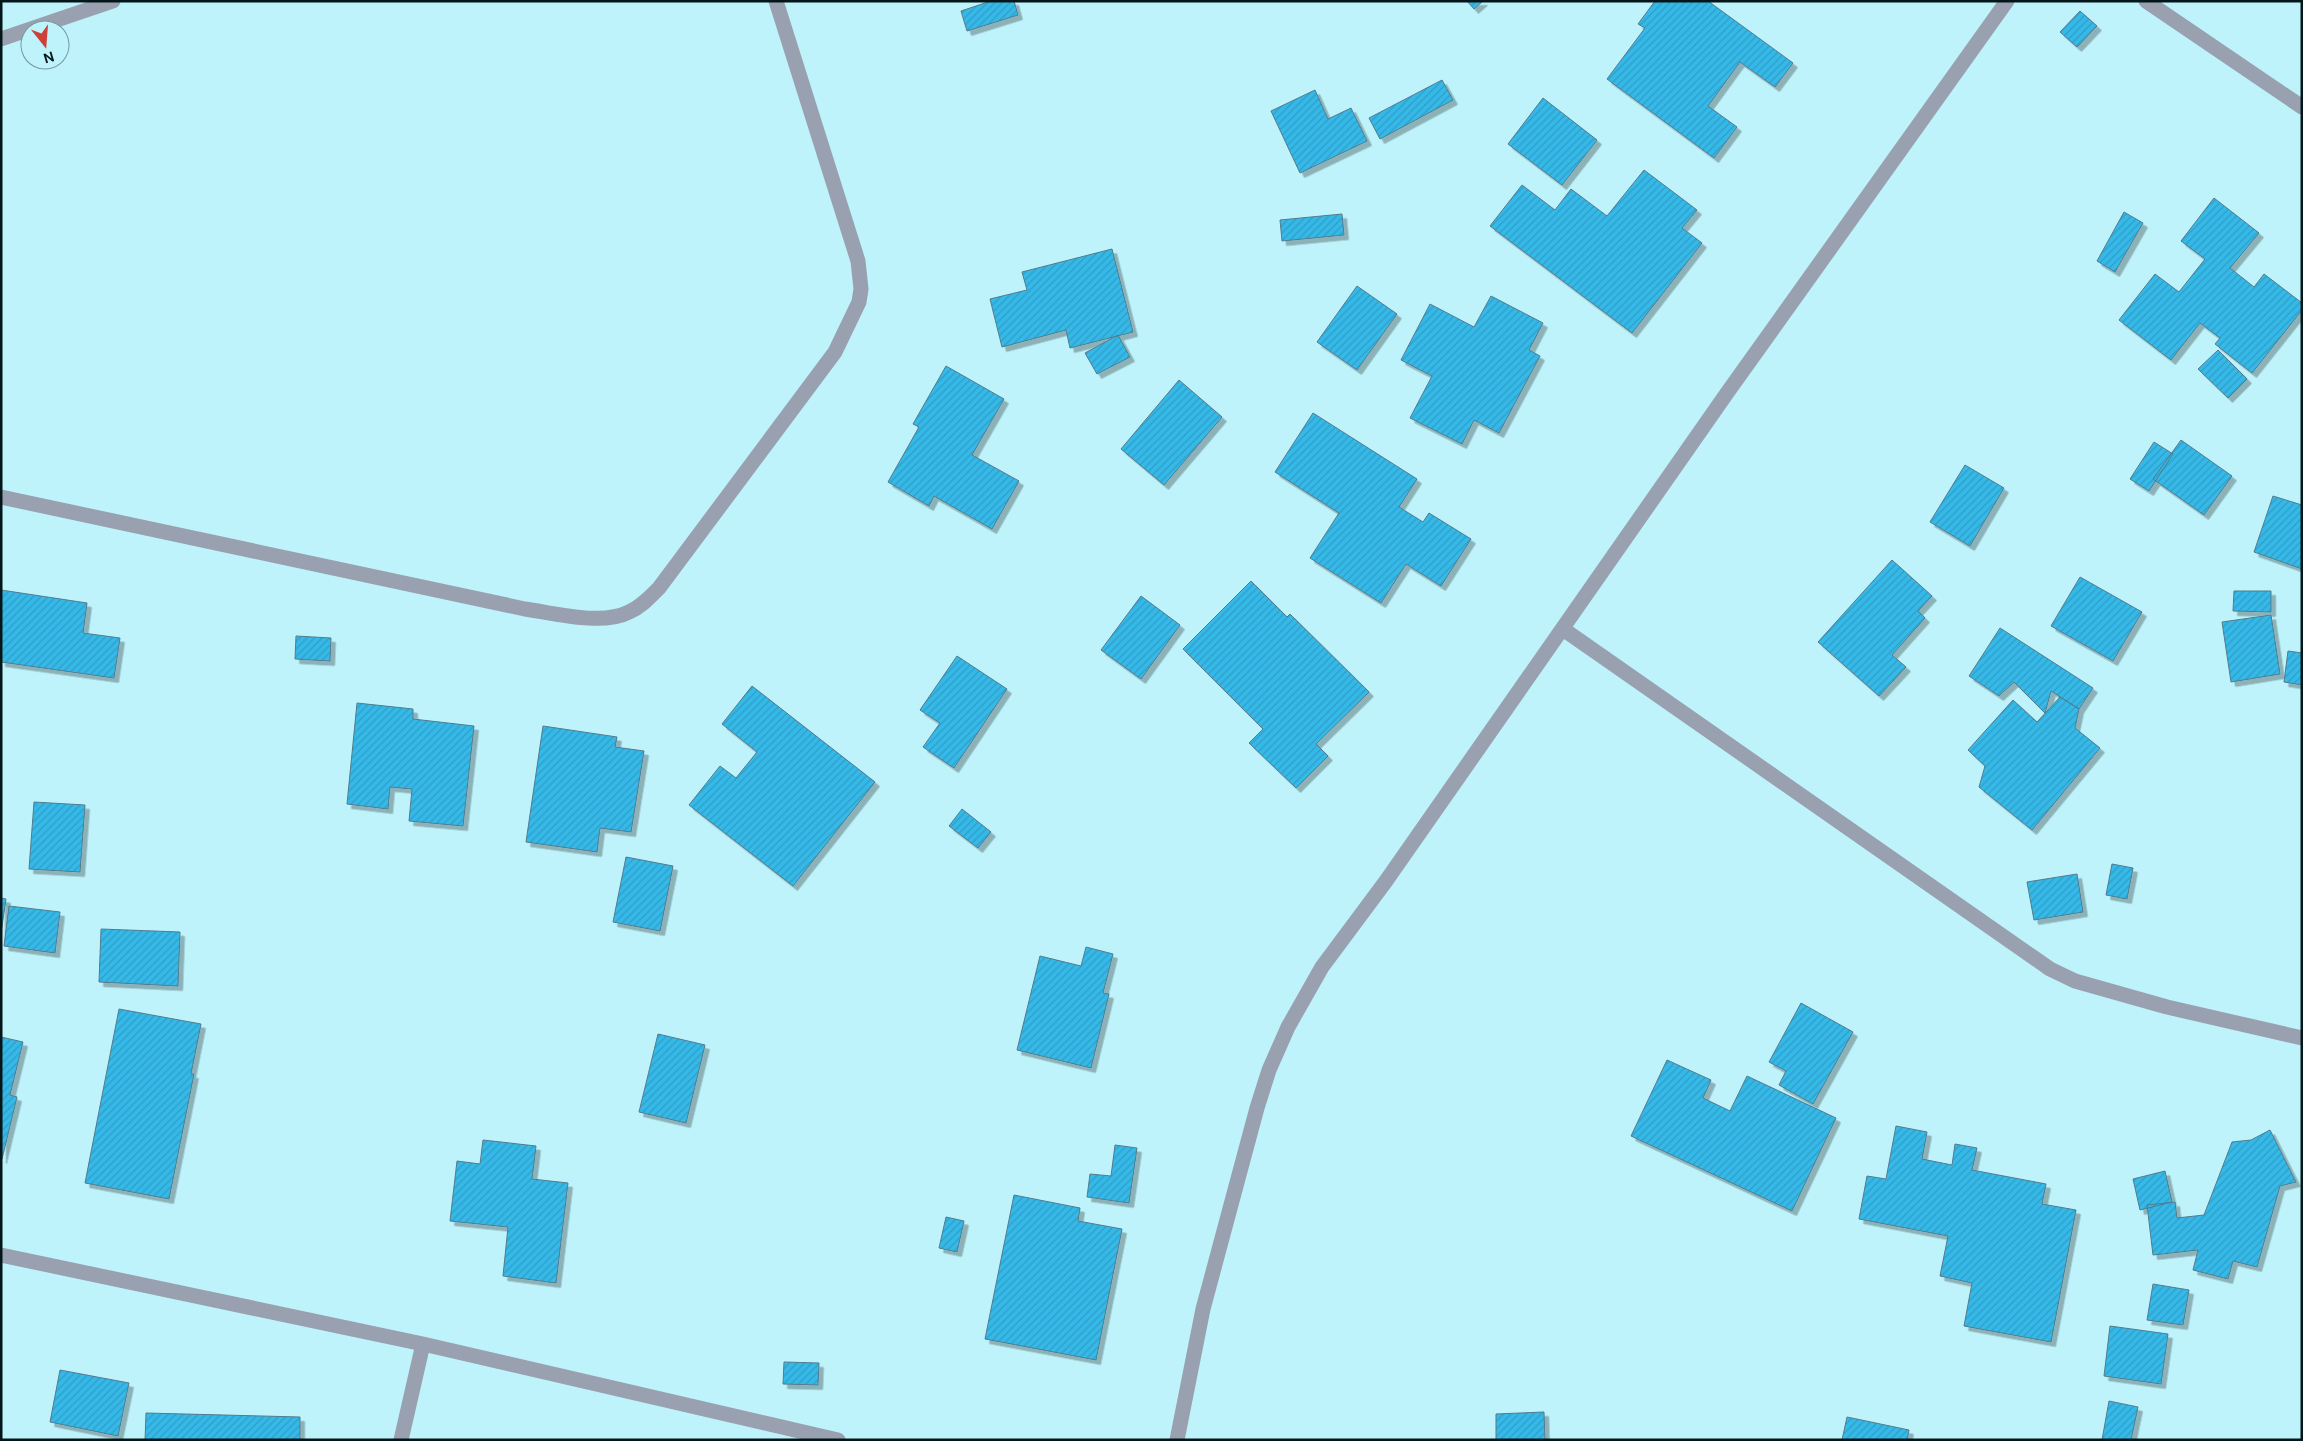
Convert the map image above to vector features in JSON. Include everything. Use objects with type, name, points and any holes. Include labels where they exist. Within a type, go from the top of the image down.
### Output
[{"type":"street","points":[[1,39],[113,1]]},
{"type":"street","points":[[1,497],[525,609],[609,618],[628,613],[636,608],[659,588],[835,352],[859,302],[861,289],[858,261],[776,1]]},
{"type":"street","points":[[1177,1440],[1203,1310],[1257,1108],[1269,1070],[1288,1027],[1322,967],[1386,881],[1732,385],[2007,1]]},
{"type":"street","points":[[2146,1],[2302,107]]},
{"type":"street","points":[[1563,629],[2050,969],[2075,981],[2167,1008],[2302,1038]]},
{"type":"street","points":[[1,1254],[423,1344],[838,1440]]},
{"type":"street","points":[[401,1440],[423,1344]]},
{"type":"building","points":[[991,1],[1014,1],[1018,15],[967,31],[961,11]]},
{"type":"building","points":[[1467,1],[1483,1],[1474,9]]},
{"type":"building","points":[[1655,1],[1708,1],[1793,63],[1775,87],[1740,62],[1708,106],[1737,127],[1714,158],[1607,79],[1645,28],[1638,24]]},
{"type":"building","points":[[2080,11],[2097,26],[2077,47],[2060,32]]},
{"type":"building","points":[[1442,80],[1453,100],[1380,139],[1369,118]]},
{"type":"building","points":[[1315,90],[1328,119],[1351,108],[1367,141],[1300,173],[1271,111]]},
{"type":"building","points":[[1543,98],[1597,140],[1562,185],[1508,144]]},
{"type":"building","points":[[1644,170],[1697,210],[1682,228],[1702,243],[1632,333],[1490,226],[1522,185],[1555,210],[1571,189],[1607,216]]},
{"type":"building","points":[[2214,198],[2259,233],[2230,268],[2254,287],[2264,274],[2302,303],[2302,310],[2252,373],[2215,344],[2220,338],[2200,323],[2171,360],[2119,320],[2155,274],[2179,292],[2205,259],[2181,241]]},
{"type":"building","points":[[2124,212],[2143,223],[2115,272],[2097,261]]},
{"type":"building","points":[[1342,214],[1344,235],[1282,241],[1280,220]]},
{"type":"building","points":[[1112,249],[1133,332],[1070,348],[1066,330],[1002,347],[990,299],[1027,290],[1022,272]]},
{"type":"building","points":[[1357,286],[1397,314],[1357,370],[1317,342]]},
{"type":"building","points":[[1491,296],[1543,323],[1529,350],[1540,356],[1499,433],[1474,420],[1462,444],[1410,418],[1432,376],[1401,360],[1430,304],[1474,327]]},
{"type":"building","points":[[1118,335],[1130,357],[1097,374],[1085,353]]},
{"type":"building","points":[[2218,350],[2247,379],[2228,398],[2198,369]]},
{"type":"building","points":[[946,366],[1004,399],[972,455],[1019,481],[992,529],[934,496],[929,506],[888,482],[919,427],[913,424]]},
{"type":"building","points":[[1179,380],[1222,417],[1164,485],[1121,449]]},
{"type":"building","points":[[1313,413],[1417,479],[1399,507],[1423,522],[1429,513],[1471,539],[1441,586],[1406,564],[1381,603],[1310,558],[1339,513],[1275,472]]},
{"type":"building","points":[[2181,440],[2232,476],[2204,515],[2153,479]]},
{"type":"building","points":[[2154,442],[2173,454],[2149,491],[2130,479]]},
{"type":"building","points":[[1965,465],[2004,488],[1970,546],[1930,522]]},
{"type":"building","points":[[2273,496],[2302,505],[2302,569],[2254,552]]},
{"type":"building","points":[[1892,560],[1932,596],[1918,611],[1925,618],[1892,655],[1906,667],[1879,696],[1818,642]]},
{"type":"building","points":[[2080,577],[2142,612],[2113,661],[2051,626]]},
{"type":"building","points":[[1251,581],[1287,617],[1290,614],[1369,692],[1316,744],[1328,756],[1296,788],[1249,743],[1263,729],[1183,649]]},
{"type":"building","points":[[1,590],[87,603],[83,633],[120,638],[114,678],[1,662]]},
{"type":"building","points":[[2234,591],[2271,591],[2271,612],[2233,611]]},
{"type":"building","points":[[1141,596],[1180,625],[1141,679],[1101,650]]},
{"type":"building","points":[[2271,615],[2280,674],[2231,682],[2222,622]]},
{"type":"building","points":[[2000,628],[2093,688],[2079,709],[2051,691],[2045,713],[2014,682],[1999,696],[1969,676]]},
{"type":"building","points":[[296,636],[331,638],[330,661],[295,659]]},
{"type":"building","points":[[2288,651],[2302,653],[2302,685],[2284,682]]},
{"type":"building","points":[[957,656],[1007,689],[954,768],[923,747],[940,723],[920,710]]},
{"type":"building","points":[[752,686],[875,782],[793,886],[689,805],[720,766],[736,778],[757,752],[722,724]]},
{"type":"building","points":[[2060,697],[2079,709],[2075,728],[2100,748],[2032,830],[1979,787],[1985,766],[1968,750],[2013,700],[2037,722]]},
{"type":"building","points":[[357,703],[413,709],[413,719],[474,726],[463,826],[409,821],[412,789],[390,787],[388,809],[347,804]]},
{"type":"building","points":[[543,726],[617,737],[615,747],[644,751],[631,832],[600,828],[597,852],[526,842]]},
{"type":"building","points":[[34,802],[85,805],[80,872],[29,869]]},
{"type":"building","points":[[962,809],[991,832],[978,848],[949,826]]},
{"type":"building","points":[[626,857],[673,866],[660,931],[613,922]]},
{"type":"building","points":[[2112,864],[2133,868],[2127,899],[2106,895]]},
{"type":"building","points":[[2077,874],[2083,912],[2034,920],[2027,882]]},
{"type":"building","points":[[1,898],[6,899],[1,933]]},
{"type":"building","points":[[9,906],[60,912],[55,953],[4,946]]},
{"type":"building","points":[[101,929],[180,932],[178,986],[99,982]]},
{"type":"building","points":[[1086,947],[1113,954],[1103,993],[1109,994],[1091,1068],[1017,1050],[1040,956],[1081,966]]},
{"type":"building","points":[[1801,1003],[1853,1032],[1813,1104],[1779,1085],[1786,1071],[1769,1062]]},
{"type":"building","points":[[119,1009],[201,1024],[191,1074],[194,1074],[169,1199],[85,1183]]},
{"type":"building","points":[[658,1034],[705,1045],[686,1123],[639,1112]]},
{"type":"building","points":[[1,1037],[23,1042],[10,1095],[17,1097],[2,1159]]},
{"type":"building","points":[[1667,1060],[1711,1080],[1703,1098],[1730,1111],[1747,1076],[1836,1118],[1792,1211],[1631,1136]]},
{"type":"building","points":[[1896,1126],[1927,1132],[1922,1159],[1952,1165],[1955,1144],[1977,1148],[1972,1170],[2046,1184],[2042,1204],[2076,1210],[2051,1342],[1964,1326],[1972,1283],[1940,1276],[1948,1236],[1859,1219],[1867,1176],[1886,1179]]},
{"type":"building","points":[[2270,1130],[2296,1182],[2280,1186],[2257,1267],[2233,1261],[2228,1279],[2193,1270],[2198,1250],[2153,1255],[2147,1205],[2175,1202],[2177,1218],[2204,1215],[2232,1142],[2251,1140]]},
{"type":"building","points":[[483,1140],[536,1146],[532,1179],[568,1183],[556,1283],[503,1276],[508,1227],[450,1221],[457,1161],[480,1164]]},
{"type":"building","points":[[1115,1145],[1137,1148],[1129,1203],[1087,1197],[1090,1174],[1111,1176]]},
{"type":"building","points":[[2165,1171],[2172,1202],[2140,1210],[2133,1179]]},
{"type":"building","points":[[1014,1195],[1080,1208],[1078,1221],[1122,1229],[1096,1360],[985,1339]]},
{"type":"building","points":[[946,1217],[964,1221],[957,1252],[939,1248]]},
{"type":"building","points":[[2153,1284],[2189,1290],[2183,1325],[2147,1320]]},
{"type":"building","points":[[2110,1326],[2168,1334],[2161,1384],[2104,1376]]},
{"type":"building","points":[[784,1362],[819,1363],[818,1385],[783,1384]]},
{"type":"building","points":[[60,1370],[129,1383],[118,1436],[50,1422]]},
{"type":"building","points":[[2109,1401],[2138,1407],[2131,1440],[2102,1440]]},
{"type":"building","points":[[1544,1412],[1545,1440],[1496,1440],[1496,1414]]},
{"type":"building","points":[[146,1413],[300,1417],[300,1440],[145,1440]]},
{"type":"building","points":[[1847,1417],[1909,1430],[1907,1440],[1842,1440]]}]
